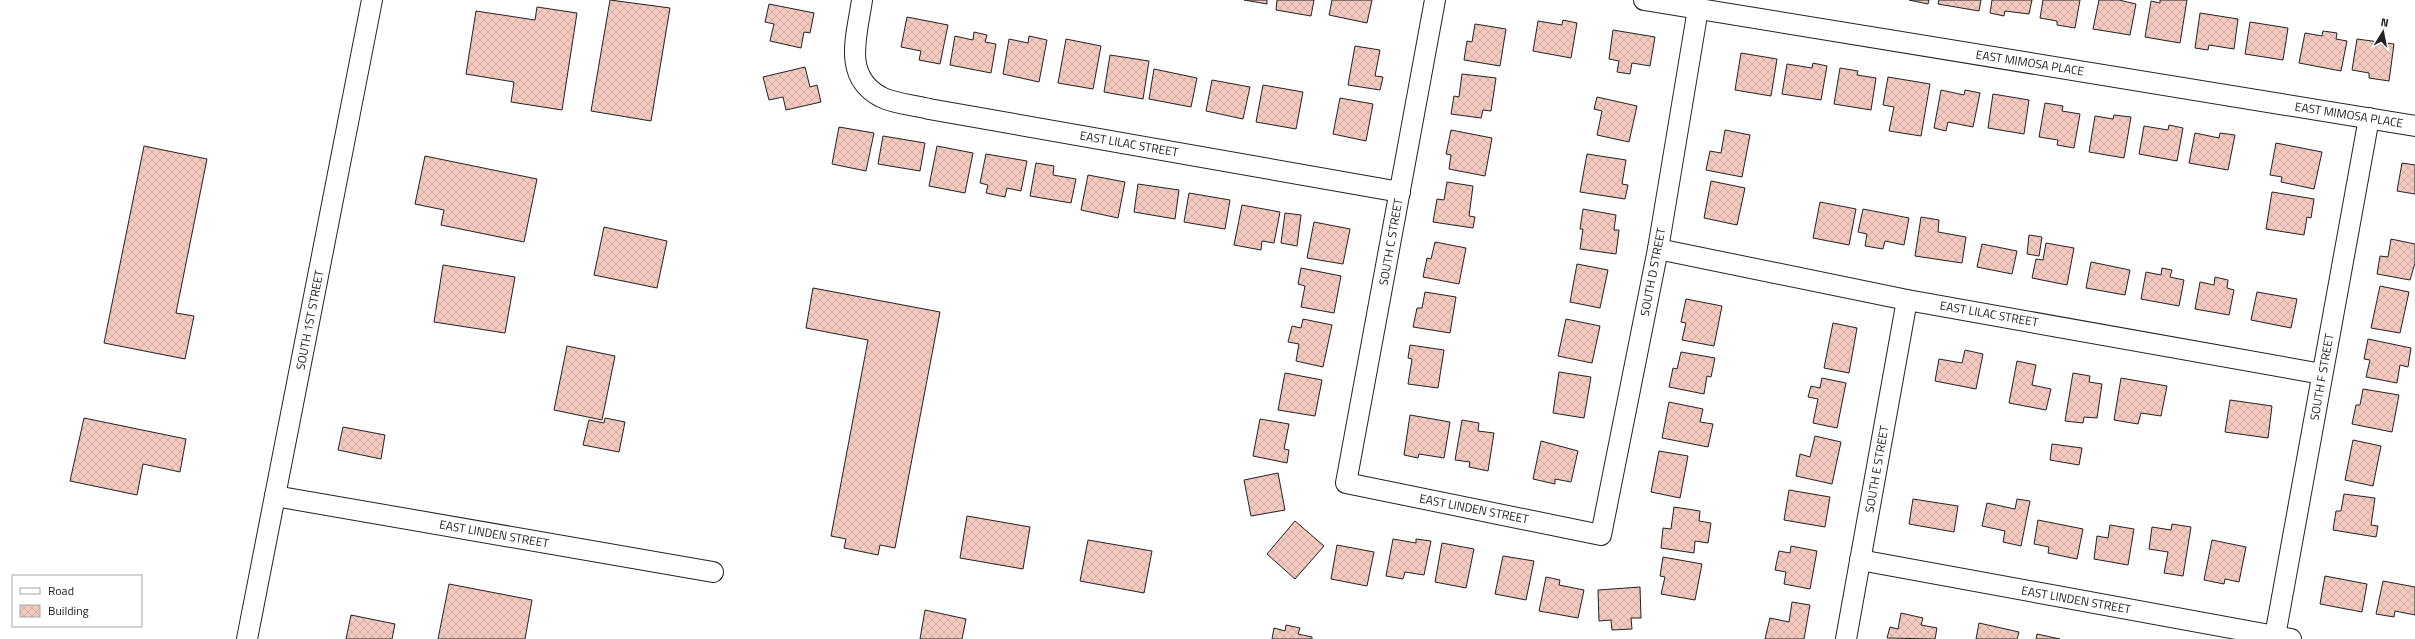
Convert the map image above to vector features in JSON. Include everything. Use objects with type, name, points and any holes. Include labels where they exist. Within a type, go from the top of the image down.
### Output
[{"type":"street","name":"SOUTH 1ST STREET","points":[[247,639],[372,0]]},
{"type":"street","name":"EAST LILAC STREET","points":[[862,0],[854,63],[863,84],[882,97],[929,109],[1400,192]]},
{"type":"street","name":"SOUTH C STREET","points":[[1346,483],[1435,0]]},
{"type":"street","name":"EAST MIMOSA PLACE","points":[[1644,0],[2415,126]]},
{"type":"street","name":"SOUTH D STREET","points":[[1601,534],[1658,250],[1698,9]]},
{"type":"street","name":"SOUTH F STREET","points":[[2283,638],[2322,374],[2369,118]]},
{"type":"street","name":"EAST LILAC STREET","points":[[1658,250],[1907,300],[2322,374]]},
{"type":"street","name":"SOUTH E STREET","points":[[1846,639],[1907,300]]},
{"type":"street","name":"EAST LINDEN STREET","points":[[1346,483],[1601,534]]},
{"type":"street","name":"EAST LINDEN STREET","points":[[275,496],[713,572]]},
{"type":"street","name":"EAST LINDEN STREET","points":[[1860,560],[2283,638]]},
{"type":"building","points":[[610,0],[670,8],[651,121],[591,111]]},
{"type":"building","points":[[1244,0],[1267,0],[1267,4]]},
{"type":"building","points":[[1277,0],[1314,0],[1311,16],[1276,10]]},
{"type":"building","points":[[1332,0],[1372,0],[1367,23],[1329,15]]},
{"type":"building","points":[[1909,0],[1929,0],[1928,4]]},
{"type":"building","points":[[1939,0],[1981,0],[1979,11],[1938,4]]},
{"type":"building","points":[[1992,0],[2032,0],[2029,14],[2005,11],[2004,16],[1990,13]]},
{"type":"building","points":[[2043,0],[2080,0],[2075,28],[2057,25],[2057,21],[2040,18]]},
{"type":"building","points":[[2099,0],[2119,0],[2136,4],[2130,35],[2093,29]]},
{"type":"building","points":[[2160,0],[2187,0],[2180,43],[2145,37],[2151,1],[2160,3]]},
{"type":"building","points":[[769,4],[814,13],[810,33],[804,32],[801,48],[770,41],[774,24],[765,22]]},
{"type":"building","points":[[537,7],[577,13],[562,110],[511,102],[514,82],[466,74],[476,11],[535,20]]},
{"type":"building","points":[[2200,13],[2238,19],[2234,49],[2209,45],[2208,50],[2195,48]]},
{"type":"building","points":[[907,17],[948,25],[940,64],[919,60],[921,51],[901,47]]},
{"type":"building","points":[[1563,20],[1577,23],[1571,58],[1533,51],[1538,21],[1562,25]]},
{"type":"building","points":[[2250,22],[2288,28],[2283,60],[2245,54]]},
{"type":"building","points":[[1475,24],[1506,29],[1500,66],[1464,60],[1467,41],[1472,42]]},
{"type":"building","points":[[1613,30],[1655,37],[1650,66],[1632,63],[1630,74],[1617,72],[1619,61],[1609,59]]},
{"type":"building","points":[[2323,31],[2337,33],[2336,39],[2347,41],[2341,71],[2299,63],[2305,33],[2322,36]]},
{"type":"building","points":[[974,32],[987,35],[985,42],[996,44],[991,73],[950,65],[955,36],[973,40]]},
{"type":"building","points":[[1029,36],[1047,40],[1039,82],[1003,74],[1009,39],[1028,43]]},
{"type":"building","points":[[1066,39],[1101,46],[1093,89],[1058,83]]},
{"type":"building","points":[[2357,39],[2394,44],[2389,81],[2369,78],[2369,73],[2352,70]]},
{"type":"building","points":[[1355,46],[1380,50],[1375,76],[1383,77],[1380,90],[1348,85]]},
{"type":"building","points":[[1741,53],[1777,59],[1771,96],[1735,90]]},
{"type":"building","points":[[1110,55],[1149,61],[1143,99],[1104,92]]},
{"type":"building","points":[[1813,63],[1827,66],[1821,100],[1782,94],[1787,64],[1812,68]]},
{"type":"building","points":[[805,67],[810,87],[817,85],[821,102],[786,110],[783,97],[769,100],[763,77]]},
{"type":"building","points":[[1840,68],[1858,71],[1857,75],[1876,78],[1871,110],[1834,104]]},
{"type":"building","points":[[1154,69],[1197,78],[1191,107],[1149,99]]},
{"type":"building","points":[[1462,74],[1496,78],[1491,111],[1483,110],[1481,118],[1451,114],[1454,96],[1459,97]]},
{"type":"building","points":[[1888,77],[1930,84],[1921,136],[1889,131],[1894,107],[1883,105]]},
{"type":"building","points":[[1212,80],[1250,87],[1243,119],[1206,111]]},
{"type":"building","points":[[1263,85],[1303,92],[1296,129],[1256,122]]},
{"type":"building","points":[[1941,90],[1964,95],[1965,90],[1980,93],[1973,127],[1948,122],[1946,131],[1934,128]]},
{"type":"building","points":[[1993,94],[2029,100],[2024,134],[1988,128]]},
{"type":"building","points":[[1597,97],[1637,106],[1629,142],[1597,135],[1602,111],[1594,109]]},
{"type":"building","points":[[1340,98],[1373,104],[1366,141],[1333,134]]},
{"type":"building","points":[[2045,103],[2063,106],[2062,111],[2080,114],[2074,148],[2057,145],[2058,140],[2039,137]]},
{"type":"building","points":[[2114,115],[2131,117],[2124,158],[2089,152],[2095,116],[2113,119]]},
{"type":"building","points":[[2169,125],[2183,128],[2177,161],[2139,154],[2144,126],[2168,130]]},
{"type":"building","points":[[839,127],[874,133],[866,171],[832,164]]},
{"type":"building","points":[[1451,130],[1492,138],[1485,176],[1449,169],[1451,155],[1446,154]]},
{"type":"building","points":[[1725,130],[1750,135],[1742,177],[1706,170],[1710,151],[1721,153]]},
{"type":"building","points":[[2195,133],[2219,138],[2220,133],[2235,135],[2228,170],[2189,163]]},
{"type":"building","points":[[883,136],[925,143],[920,171],[878,164]]},
{"type":"building","points":[[2276,143],[2322,152],[2314,189],[2281,182],[2282,177],[2270,175]]},
{"type":"building","points":[[144,146],[207,159],[176,313],[194,316],[185,359],[104,343]]},
{"type":"building","points":[[937,146],[973,153],[965,193],[929,186]]},
{"type":"building","points":[[986,154],[1027,161],[1021,191],[1007,188],[1005,197],[986,193],[988,185],[980,183]]},
{"type":"building","points":[[1587,154],[1626,160],[1622,184],[1628,185],[1625,199],[1580,192]]},
{"type":"building","points":[[425,156],[537,179],[524,242],[441,225],[444,210],[415,204]]},
{"type":"building","points":[[1036,163],[1054,166],[1053,175],[1076,179],[1071,203],[1030,196]]},
{"type":"building","points":[[2402,163],[2415,165],[2415,194],[2397,191]]},
{"type":"building","points":[[1088,175],[1125,182],[1118,218],[1081,210]]},
{"type":"building","points":[[1711,181],[1745,188],[1737,225],[1704,218]]},
{"type":"building","points":[[1447,182],[1473,186],[1469,216],[1475,217],[1473,228],[1433,222],[1437,199],[1444,200]]},
{"type":"building","points":[[1138,184],[1179,190],[1175,219],[1134,212]]},
{"type":"building","points":[[2272,192],[2314,199],[2311,218],[2307,217],[2304,235],[2266,229]]},
{"type":"building","points":[[1189,193],[1230,200],[1225,229],[1184,222]]},
{"type":"building","points":[[1820,202],[1856,209],[1849,245],[1813,238]]},
{"type":"building","points":[[1242,205],[1280,212],[1274,243],[1262,241],[1261,250],[1234,245]]},
{"type":"building","points":[[1583,209],[1616,215],[1614,230],[1619,230],[1616,254],[1580,249],[1583,229],[1580,229]]},
{"type":"building","points":[[1863,209],[1909,218],[1904,245],[1885,241],[1883,249],[1865,246],[1867,234],[1858,232]]},
{"type":"building","points":[[1285,213],[1301,215],[1297,246],[1281,243]]},
{"type":"building","points":[[1921,217],[1939,220],[1938,232],[1966,237],[1962,263],[1915,256]]},
{"type":"building","points":[[1314,222],[1350,229],[1343,264],[1307,258]]},
{"type":"building","points":[[604,227],[667,241],[657,288],[594,275]]},
{"type":"building","points":[[2029,235],[2042,237],[2039,256],[2027,254]]},
{"type":"building","points":[[2391,239],[2415,244],[2415,263],[2410,280],[2377,274],[2380,256],[2388,257]]},
{"type":"building","points":[[1435,242],[1466,248],[1459,284],[1423,277],[1427,258],[1431,259]]},
{"type":"building","points":[[2046,243],[2074,248],[2067,285],[2032,278],[2036,259],[2043,260]]},
{"type":"building","points":[[1982,244],[2017,251],[2012,274],[1977,267]]},
{"type":"building","points":[[2091,262],[2130,270],[2125,295],[2086,288]]},
{"type":"building","points":[[1577,264],[1608,270],[1600,308],[1570,302]]},
{"type":"building","points":[[443,265],[515,277],[505,333],[434,322]]},
{"type":"building","points":[[1301,268],[1341,276],[1334,313],[1301,307],[1305,286],[1298,284]]},
{"type":"building","points":[[2162,268],[2172,270],[2170,277],[2184,280],[2179,306],[2141,299],[2146,272],[2161,275]]},
{"type":"building","points":[[2215,277],[2228,280],[2227,288],[2234,290],[2229,315],[2195,309],[2200,282],[2214,285]]},
{"type":"building","points":[[2380,286],[2409,292],[2400,333],[2371,328]]},
{"type":"building","points":[[813,288],[940,312],[895,548],[880,545],[878,555],[844,548],[846,539],[831,536],[868,340],[806,328]]},
{"type":"building","points":[[1425,292],[1456,297],[1450,333],[1413,327],[1417,308],[1422,308]]},
{"type":"building","points":[[2257,292],[2297,299],[2291,328],[2251,320]]},
{"type":"building","points":[[1686,299],[1722,306],[1714,346],[1682,340],[1686,323],[1681,322]]},
{"type":"building","points":[[1303,319],[1332,325],[1323,367],[1296,361],[1299,344],[1288,342],[1292,326],[1301,328]]},
{"type":"building","points":[[1566,319],[1600,326],[1592,363],[1558,356]]},
{"type":"building","points":[[1833,323],[1857,328],[1849,373],[1824,368]]},
{"type":"building","points":[[2368,339],[2411,348],[2408,367],[2400,365],[2397,383],[2366,377],[2370,360],[2364,359]]},
{"type":"building","points":[[1410,345],[1444,350],[1438,388],[1408,384],[1412,359],[1408,358]]},
{"type":"building","points":[[567,346],[615,356],[602,420],[554,410]]},
{"type":"building","points":[[1965,350],[1983,354],[1976,389],[1935,381],[1939,359],[1962,363]]},
{"type":"building","points":[[1681,352],[1715,358],[1711,377],[1707,376],[1704,394],[1669,387],[1673,368],[1677,369]]},
{"type":"building","points":[[2017,361],[2036,365],[2032,385],[2051,389],[2046,410],[2009,403]]},
{"type":"building","points":[[1559,372],[1591,377],[1584,418],[1553,413]]},
{"type":"building","points":[[1285,373],[1322,380],[1315,416],[1278,410]]},
{"type":"building","points":[[2073,373],[2090,376],[2089,382],[2102,384],[2097,418],[2084,417],[2083,423],[2065,421]]},
{"type":"building","points":[[1822,378],[1846,383],[1837,428],[1813,423],[1818,399],[1808,397],[1811,386],[1820,388]]},
{"type":"building","points":[[2121,378],[2167,386],[2161,416],[2141,413],[2138,424],[2114,420]]},
{"type":"building","points":[[2363,389],[2399,395],[2392,432],[2352,424],[2356,405],[2360,405]]},
{"type":"building","points":[[2230,400],[2272,406],[2268,438],[2225,432]]},
{"type":"building","points":[[1669,402],[1703,409],[1700,422],[1713,424],[1708,447],[1662,438]]},
{"type":"building","points":[[1410,415],[1450,422],[1444,458],[1419,454],[1418,458],[1404,455]]},
{"type":"building","points":[[84,418],[186,439],[180,472],[143,464],[137,495],[70,481]]},
{"type":"building","points":[[605,418],[625,422],[619,452],[583,445],[589,420],[604,423]]},
{"type":"building","points":[[1260,419],[1289,424],[1284,449],[1289,450],[1287,463],[1253,456]]},
{"type":"building","points":[[1462,420],[1479,423],[1478,431],[1494,433],[1488,471],[1469,467],[1470,462],[1455,460]]},
{"type":"building","points":[[343,427],[385,435],[381,459],[338,450]]},
{"type":"building","points":[[1815,436],[1841,442],[1832,484],[1796,476],[1800,454],[1810,457]]},
{"type":"building","points":[[2353,440],[2381,446],[2373,486],[2345,480]]},
{"type":"building","points":[[1541,441],[1578,451],[1571,482],[1555,479],[1555,484],[1533,479]]},
{"type":"building","points":[[2052,444],[2082,448],[2079,465],[2050,460]]},
{"type":"building","points":[[1659,451],[1688,456],[1680,498],[1651,492]]},
{"type":"building","points":[[1278,473],[1285,510],[1251,516],[1244,480]]},
{"type":"building","points":[[1789,490],[1830,497],[1825,527],[1784,520]]},
{"type":"building","points":[[2344,494],[2375,498],[2371,525],[2378,526],[2376,537],[2333,530],[2336,511],[2341,511]]},
{"type":"building","points":[[1913,499],[1958,506],[1954,532],[1909,524]]},
{"type":"building","points":[[2017,499],[2030,501],[2021,546],[2003,542],[2005,531],[1982,526],[1987,503],[2015,509]]},
{"type":"building","points":[[1674,507],[1700,511],[1699,521],[1711,523],[1708,543],[1695,541],[1694,553],[1661,548],[1663,528],[1671,529]]},
{"type":"building","points":[[967,516],[1030,527],[1023,569],[960,558]]},
{"type":"building","points":[[2038,520],[2083,529],[2077,559],[2048,553],[2049,547],[2034,544]]},
{"type":"building","points":[[1295,521],[1324,546],[1295,579],[1267,554]]},
{"type":"building","points":[[2172,524],[2191,527],[2183,576],[2164,573],[2168,552],[2149,549],[2152,527],[2171,530]]},
{"type":"building","points":[[2110,525],[2134,529],[2128,565],[2094,559],[2097,536],[2108,538]]},
{"type":"building","points":[[1393,539],[1416,543],[1416,539],[1431,541],[1424,575],[1405,572],[1403,579],[1386,576]]},
{"type":"building","points":[[1088,540],[1152,551],[1144,593],[1080,581]]},
{"type":"building","points":[[2212,540],[2246,547],[2239,582],[2225,579],[2224,584],[2204,580]]},
{"type":"building","points":[[1442,543],[1474,549],[1466,588],[1435,582]]},
{"type":"building","points":[[1337,545],[1374,552],[1367,586],[1331,579]]},
{"type":"building","points":[[1791,546],[1817,551],[1810,589],[1784,584],[1786,572],[1775,570],[1779,551],[1790,553]]},
{"type":"building","points":[[1503,556],[1534,561],[1526,600],[1495,594]]},
{"type":"building","points":[[1663,557],[1702,564],[1695,600],[1661,594],[1665,577],[1660,576]]},
{"type":"building","points":[[2325,576],[2367,584],[2362,612],[2320,604]]},
{"type":"building","points":[[1546,577],[1560,580],[1559,585],[1584,590],[1578,618],[1539,611]]},
{"type":"building","points":[[2383,581],[2415,587],[2415,615],[2395,611],[2394,617],[2376,614]]},
{"type":"building","points":[[449,584],[532,600],[525,639],[438,639]]},
{"type":"building","points":[[1640,587],[1641,618],[1631,618],[1632,629],[1612,630],[1611,620],[1599,621],[1598,590]]},
{"type":"building","points":[[1792,602],[1810,605],[1804,639],[1765,639],[1770,618],[1789,622]]},
{"type":"building","points":[[925,610],[966,619],[962,639],[920,639]]},
{"type":"building","points":[[1901,613],[1923,618],[1921,625],[1937,628],[1935,639],[1887,638],[1890,627],[1898,629]]},
{"type":"building","points":[[351,615],[395,624],[392,639],[346,639]]},
{"type":"building","points":[[1979,623],[2019,632],[2017,639],[1976,639]]},
{"type":"building","points":[[1286,625],[1300,628],[1298,634],[1312,637],[1312,639],[1272,639],[1274,628],[1285,631]]},
{"type":"building","points":[[2037,634],[2060,639],[2036,639]]}]
